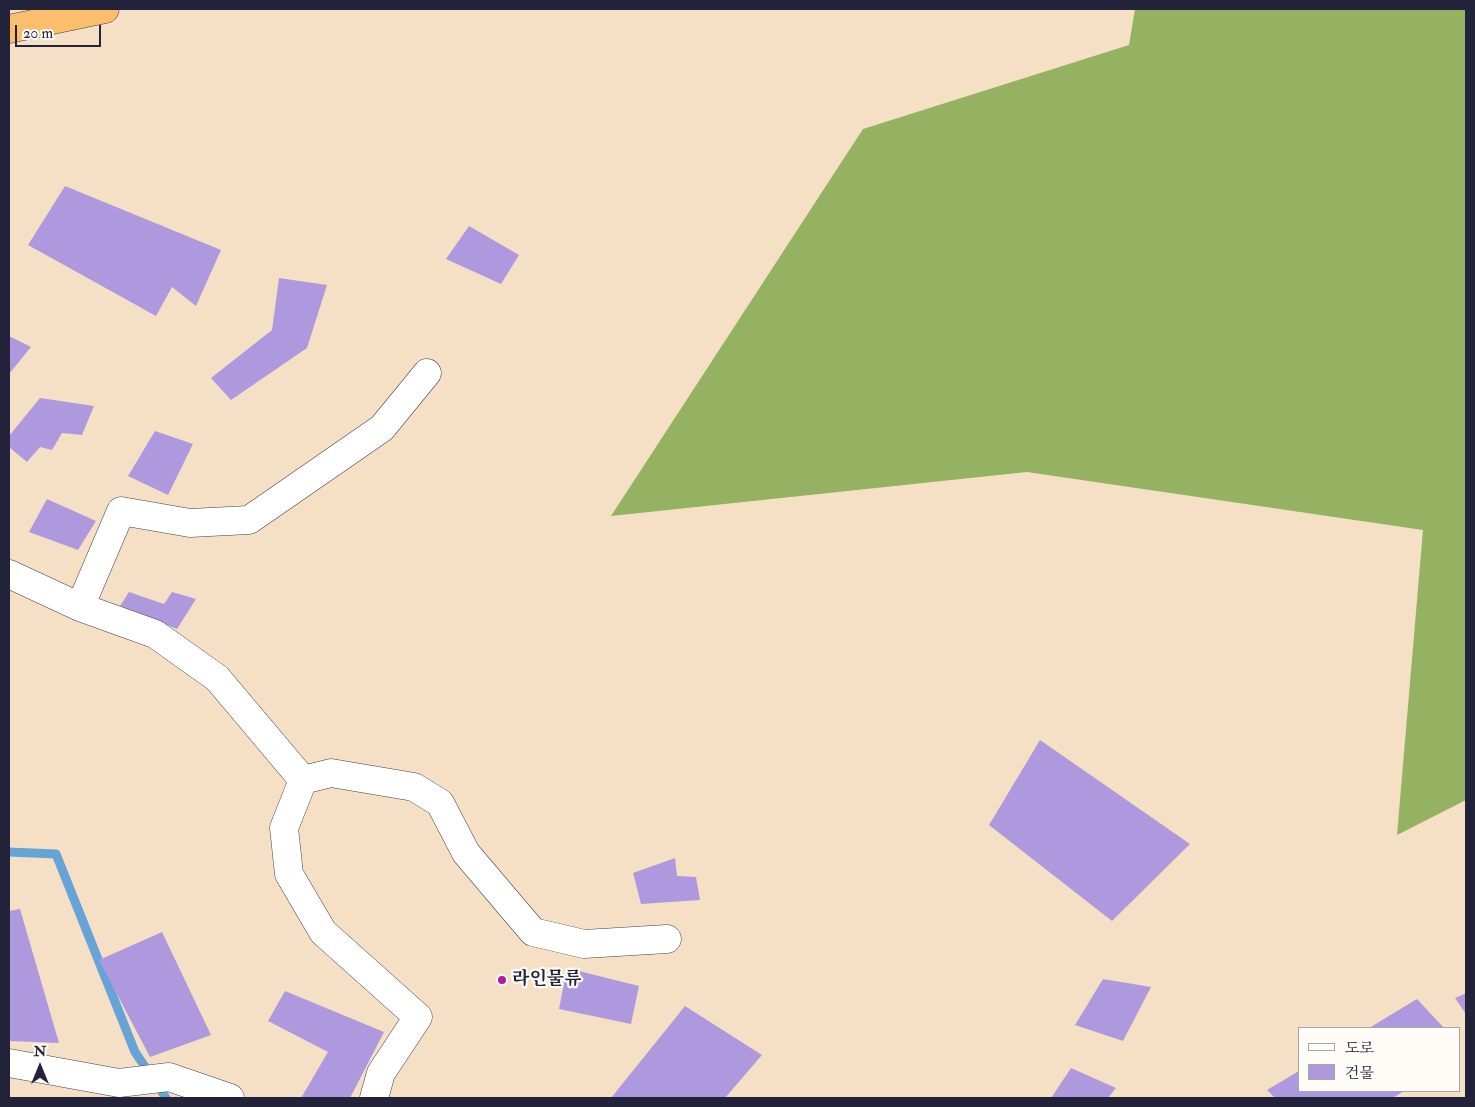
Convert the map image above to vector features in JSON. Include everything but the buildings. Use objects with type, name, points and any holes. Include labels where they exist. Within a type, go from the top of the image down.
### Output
[{"type":"highway","points":[[9,28],[105,9]]},
{"type":"street","points":[[80,607],[121,511],[190,523],[249,520],[382,428],[427,373]]},
{"type":"street","points":[[9,574],[80,607],[155,634],[217,678],[303,780]]},
{"type":"street","points":[[303,780],[331,773],[414,787],[440,804],[466,853],[533,932],[584,944],[667,939]]},
{"type":"street","points":[[303,780],[284,828],[289,874],[322,932],[418,1017],[381,1073],[374,1098]]},
{"type":"street","points":[[9,1063],[131,1087],[169,1077],[230,1098]]},
{"type":"green space","points":[[1135,9],[1466,9],[1466,800],[1397,835],[1423,530],[1027,472],[611,516],[863,129],[1129,45]]},
{"type":"waterway","points":[[9,852],[56,854],[135,1052],[166,1098]]},
{"type":"place","name":"라인물류","points":[[502,980]]}]
